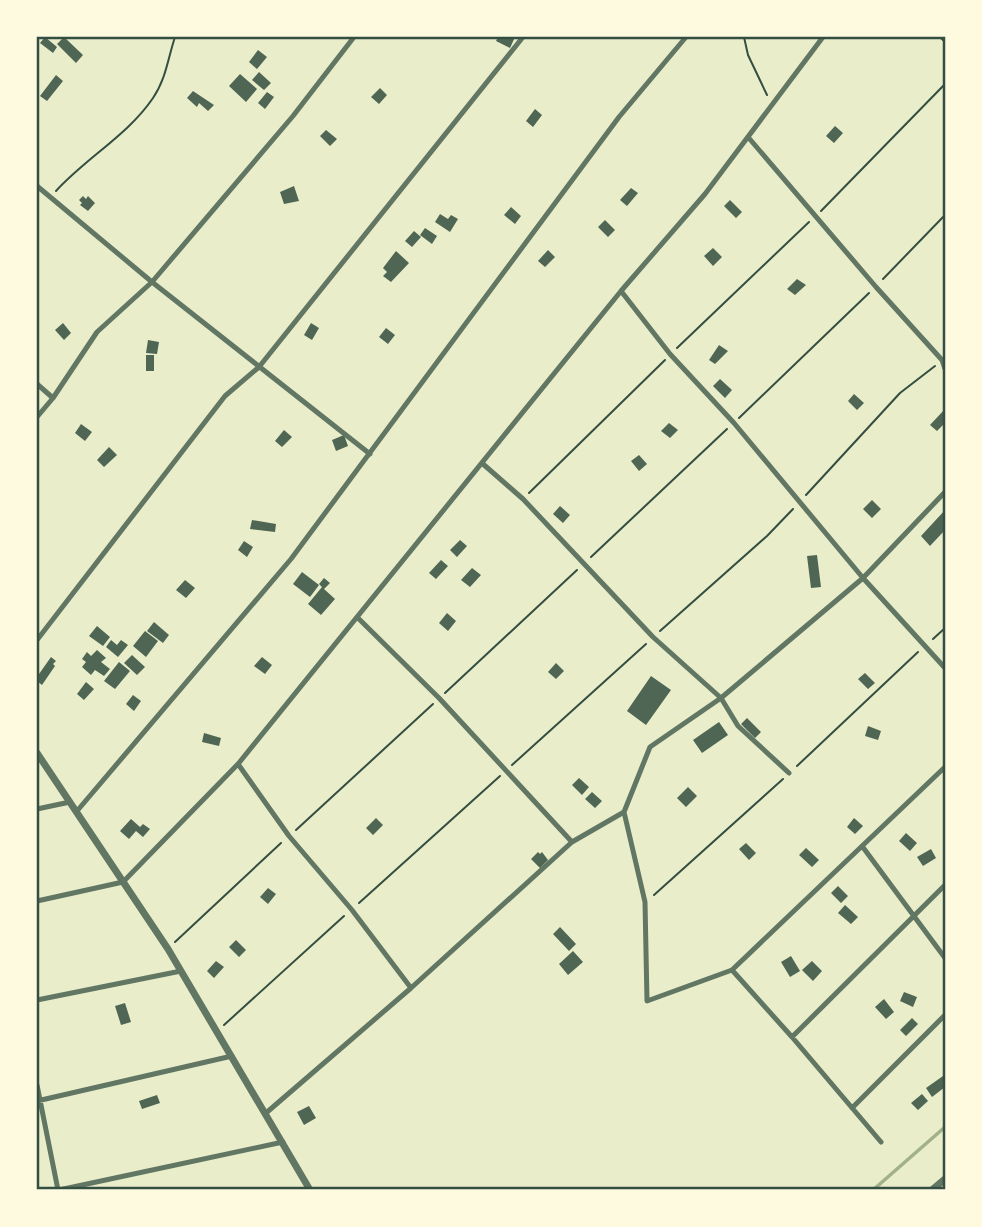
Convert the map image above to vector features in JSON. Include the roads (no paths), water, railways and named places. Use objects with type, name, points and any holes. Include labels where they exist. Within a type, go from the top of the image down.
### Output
[{"type":"street","points":[[37,417],[53,398],[97,332],[152,282],[293,116],[354,37]]},
{"type":"street","points":[[37,640],[225,396],[259,367],[523,37]]},
{"type":"street","points":[[77,811],[291,559],[619,117],[686,37]]},
{"type":"street","points":[[37,901],[123,882],[238,764],[621,291],[705,194],[823,37]]},
{"type":"street","points":[[748,137],[942,360],[945,369]]},
{"type":"street","points":[[37,186],[152,282],[370,454]]},
{"type":"street","points":[[621,291],[670,354],[734,423],[863,578],[945,668]]},
{"type":"street","points":[[37,384],[53,398]]},
{"type":"street","points":[[483,464],[523,499],[653,637],[721,698],[738,726],[789,773]]},
{"type":"street","points":[[945,492],[863,578],[721,698],[650,747],[624,812],[645,902],[647,1001],[732,970],[945,767]]},
{"type":"street","points":[[358,618],[439,698],[572,842]]},
{"type":"street","points":[[37,753],[168,949],[310,1190]]},
{"type":"street","points":[[238,764],[289,836],[352,910],[411,988]]},
{"type":"street","points":[[37,809],[70,802]]},
{"type":"street","points":[[266,1113],[411,988],[572,842],[624,812]]},
{"type":"street","points":[[862,846],[945,958]]},
{"type":"street","points":[[792,1037],[945,885]]},
{"type":"street","points":[[732,970],[881,1142]]},
{"type":"street","points":[[37,1000],[181,971]]},
{"type":"street","points":[[852,1108],[945,1014]]},
{"type":"street","points":[[38,1100],[233,1056]]},
{"type":"street","points":[[37,1085],[59,1190],[283,1142]]},
{"type":"street","points":[[932,1190],[945,1179]]},
{"type":"waterway","points":[[873,1190],[945,1127]]}]
